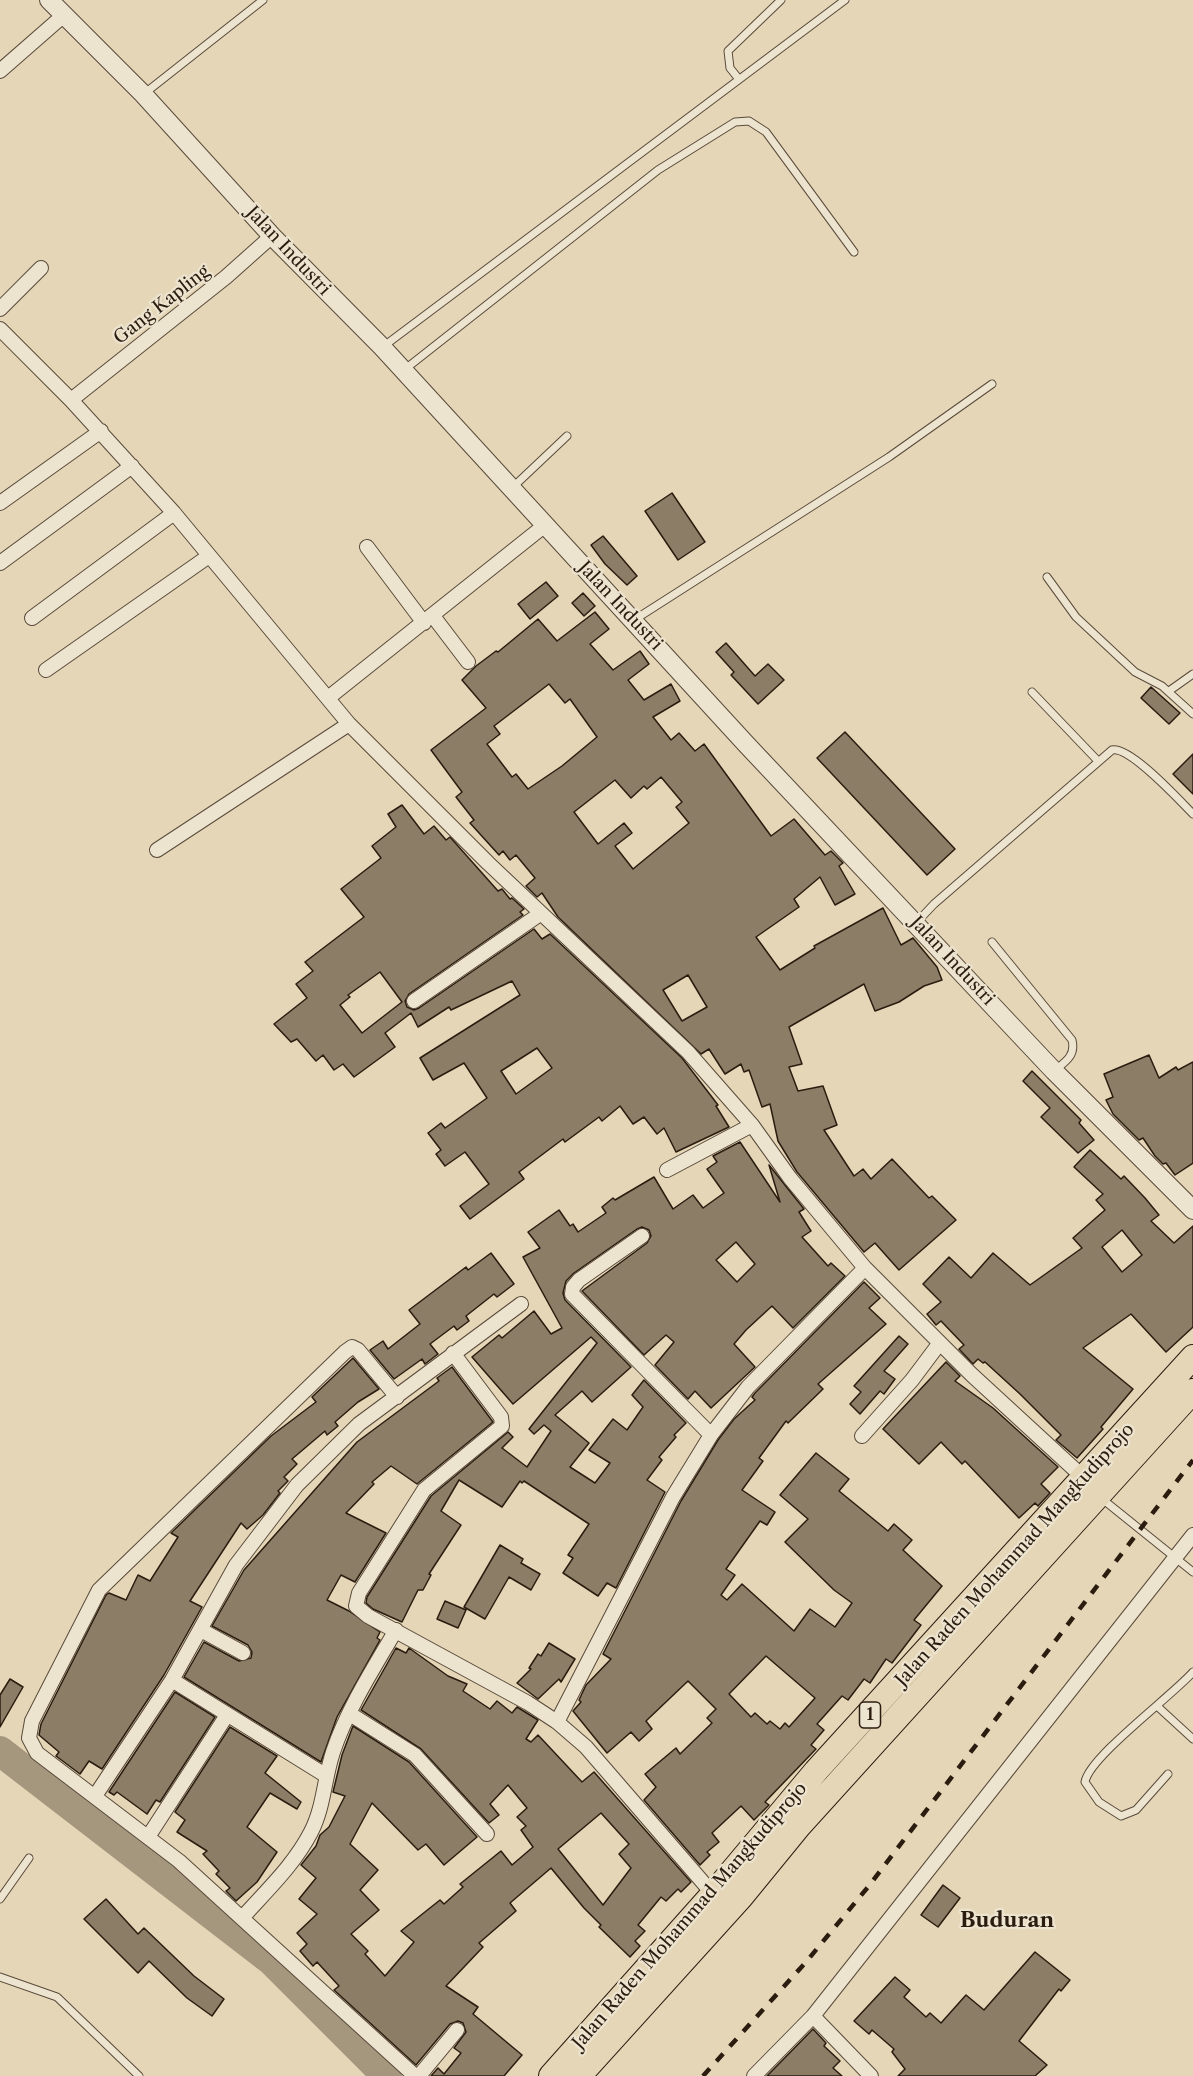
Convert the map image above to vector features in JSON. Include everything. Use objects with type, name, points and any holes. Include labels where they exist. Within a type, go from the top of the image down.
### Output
[{"type":"highway","name":"Jalan Raden Mohammad Mangkudiprojo","points":[[579,2076],[741,1897],[790,1820],[816,1771],[1193,1357]]},
{"type":"highway","name":"Jalan Raden Mohammad Mangkudiprojo","points":[[551,2076],[713,1894],[790,1820],[833,1789],[1193,1391]]},
{"type":"highway","points":[[816,1771],[819,1783],[833,1789]]},
{"type":"street","name":"Jalan Industri","points":[[49,0],[143,94],[272,236],[382,347],[746,744],[1054,1071],[1193,1210]]},
{"type":"street","points":[[0,71],[64,15]]},
{"type":"street","name":"Gang Kapling","points":[[71,400],[226,277],[272,236]]},
{"type":"street","points":[[0,309],[41,268]]},
{"type":"street","points":[[0,329],[71,400],[174,513],[349,724],[540,914],[688,1052],[752,1125],[790,1178],[865,1268],[939,1344],[1084,1478]]},
{"type":"street","points":[[0,503],[101,432]]},
{"type":"street","points":[[0,562],[132,466]]},
{"type":"street","points":[[32,618],[174,513]]},
{"type":"street","points":[[328,698],[544,526]]},
{"type":"street","points":[[367,547],[468,662]]},
{"type":"street","points":[[46,670],[209,556]]},
{"type":"street","points":[[157,850],[349,724]]},
{"type":"street","points":[[414,1001],[540,914]]},
{"type":"street","points":[[667,1170],[752,1125]]},
{"type":"street","points":[[642,1236],[579,1280],[572,1294],[711,1435]]},
{"type":"street","points":[[557,1722],[667,1507],[711,1435],[748,1387],[865,1268]]},
{"type":"street","points":[[95,1796],[172,1680],[236,1565],[297,1485],[340,1440],[520,1304]]},
{"type":"street","points":[[862,1436],[908,1385],[939,1344]]},
{"type":"street","points":[[397,1397],[363,1355],[354,1348],[348,1350],[99,1590],[49,1686],[28,1734],[30,1743],[37,1753],[148,1837],[242,1918],[417,2076],[457,2030]]},
{"type":"street","points":[[453,1353],[501,1417],[502,1424],[424,1490],[359,1593],[356,1604],[359,1610],[557,1722],[586,1747],[713,1894]]},
{"type":"street","points":[[754,2076],[813,2016],[1193,1535]]},
{"type":"street","points":[[201,1630],[243,1653]]},
{"type":"street","points":[[242,1918],[292,1864],[311,1832],[319,1814],[325,1775],[350,1714],[396,1630]]},
{"type":"street","points":[[172,1680],[325,1775]]},
{"type":"street","points":[[350,1714],[415,1755],[487,1834]]},
{"type":"street","points":[[148,1837],[227,1715]]},
{"type":"street","points":[[813,2016],[872,2076]]},
{"type":"lane","points":[[143,94],[263,0]]},
{"type":"lane","points":[[738,78],[730,68],[729,51],[781,0]]},
{"type":"lane","points":[[382,347],[738,78],[798,37],[844,0]]},
{"type":"lane","points":[[403,371],[658,170],[735,122],[749,121],[766,132],[854,252]]},
{"type":"lane","points":[[634,620],[889,457],[992,384]]},
{"type":"lane","points":[[511,490],[567,436]]},
{"type":"lane","points":[[1047,577],[1085,625],[1135,672],[1169,691],[1193,714]]},
{"type":"lane","points":[[1169,691],[1193,674]]},
{"type":"lane","points":[[1032,692],[1098,761]]},
{"type":"lane","points":[[916,923],[934,904],[1112,750],[1121,750],[1193,814]]},
{"type":"lane","points":[[992,942],[1072,1040],[1072,1054],[1054,1071]]},
{"type":"lane","points":[[1099,1496],[1193,1572]]},
{"type":"lane","points":[[1168,1774],[1136,1810],[1121,1816],[1100,1802],[1085,1782],[1088,1772],[1110,1749],[1193,1672]]},
{"type":"lane","points":[[1157,1706],[1193,1739]]},
{"type":"lane","points":[[0,1899],[29,1858]]},
{"type":"lane","points":[[0,1977],[57,1997],[139,2076]]},
{"type":"building","points":[[672,493],[705,542],[678,560],[645,511]]},
{"type":"building","points":[[603,536],[637,576],[627,585],[605,564],[591,545]]},
{"type":"building","points":[[546,582],[558,596],[530,619],[518,604]]},
{"type":"building","points":[[583,593],[595,606],[584,616],[572,603]]},
{"type":"building","points":[[595,612],[609,629],[590,644],[613,670],[640,651],[649,664],[628,680],[644,700],[671,684],[680,701],[653,717],[671,740],[679,733],[695,751],[704,744],[771,836],[794,819],[825,855],[831,851],[843,863],[839,866],[855,894],[835,905],[820,877],[794,899],[799,907],[756,937],[780,970],[815,948],[814,946],[883,908],[901,945],[913,938],[937,967],[942,980],[924,986],[899,1002],[875,1011],[864,984],[789,1027],[802,1064],[789,1067],[798,1091],[823,1086],[837,1125],[824,1130],[854,1176],[863,1169],[871,1179],[892,1159],[929,1198],[932,1196],[956,1220],[899,1270],[875,1243],[864,1252],[797,1172],[778,1141],[770,1104],[762,1107],[749,1070],[744,1072],[741,1064],[725,1074],[709,1049],[701,1054],[558,917],[542,893],[537,897],[526,886],[535,878],[516,855],[510,860],[503,851],[499,855],[470,823],[474,820],[456,797],[462,792],[431,750],[486,708],[462,680],[476,666],[496,651],[498,652],[538,619],[557,641]],"holes":[[[549,684],[565,703],[570,699],[597,737],[562,766],[528,789],[516,774],[512,777],[487,744],[500,734],[494,726]],[[661,777],[682,802],[676,807],[689,823],[633,869],[615,846],[632,833],[624,823],[598,844],[574,812],[615,780],[631,798],[644,786],[647,789]],[[688,975],[707,1007],[682,1021],[663,990]]]},
{"type":"building","points":[[726,643],[755,676],[768,664],[784,680],[758,704],[731,675],[734,672],[716,652]]},
{"type":"building","points":[[1151,687],[1180,713],[1169,724],[1141,698]]},
{"type":"building","points":[[845,732],[955,849],[927,875],[817,758]]},
{"type":"building","points":[[1193,754],[1193,794],[1173,774]]},
{"type":"building","points":[[402,805],[424,834],[434,826],[446,840],[450,837],[498,891],[502,889],[510,899],[512,898],[524,909],[520,912],[523,915],[409,994],[405,1001],[407,1007],[414,1010],[419,1008],[534,929],[542,939],[550,934],[682,1058],[718,1105],[716,1106],[729,1127],[676,1152],[664,1128],[657,1134],[644,1117],[633,1124],[620,1106],[602,1121],[599,1117],[565,1142],[563,1139],[519,1172],[524,1179],[470,1219],[460,1206],[489,1184],[465,1152],[445,1166],[436,1154],[441,1150],[428,1133],[441,1123],[445,1128],[487,1098],[464,1063],[433,1080],[420,1058],[520,995],[512,981],[451,1010],[449,1007],[418,1027],[411,1013],[385,1033],[395,1047],[354,1077],[343,1064],[334,1070],[323,1055],[316,1061],[297,1039],[291,1042],[274,1024],[307,998],[296,984],[313,971],[305,962],[364,917],[341,889],[381,858],[372,846],[396,827],[388,814]],"holes":[[[380,972],[402,1002],[362,1033],[340,1005],[350,997],[348,995]],[[537,1048],[552,1068],[516,1094],[501,1071]]]},
{"type":"building","points":[[1149,1055],[1159,1078],[1176,1067],[1178,1070],[1193,1062],[1193,1163],[1175,1175],[1166,1163],[1163,1164],[1155,1156],[1143,1138],[1139,1140],[1113,1114],[1106,1100],[1113,1097],[1104,1074]]},
{"type":"building","points":[[1032,1071],[1081,1120],[1079,1123],[1094,1140],[1078,1153],[1041,1117],[1050,1108],[1023,1081]]},
{"type":"building","points":[[740,1142],[780,1202],[769,1165],[804,1209],[799,1212],[811,1231],[802,1237],[828,1266],[831,1263],[845,1276],[793,1328],[772,1306],[746,1330],[734,1344],[755,1367],[711,1408],[695,1391],[688,1399],[655,1365],[674,1342],[666,1335],[644,1355],[582,1291],[647,1243],[651,1236],[649,1230],[642,1227],[637,1229],[566,1281],[563,1293],[565,1300],[631,1367],[592,1402],[582,1391],[555,1415],[589,1443],[570,1467],[595,1483],[610,1463],[589,1450],[613,1419],[627,1430],[643,1407],[632,1395],[644,1380],[686,1423],[674,1435],[676,1437],[659,1457],[662,1460],[647,1480],[665,1492],[616,1588],[607,1583],[598,1596],[563,1573],[573,1558],[568,1555],[589,1524],[524,1481],[522,1483],[520,1481],[502,1507],[459,1480],[441,1511],[461,1525],[429,1574],[431,1575],[423,1590],[418,1590],[402,1622],[373,1609],[366,1603],[367,1597],[431,1496],[508,1432],[513,1437],[502,1448],[527,1467],[551,1431],[544,1425],[534,1434],[529,1429],[597,1343],[591,1337],[513,1404],[472,1357],[499,1335],[502,1338],[534,1311],[551,1334],[562,1328],[523,1257],[540,1248],[528,1232],[559,1210],[570,1226],[573,1224],[578,1232],[606,1213],[602,1207],[613,1198],[615,1200],[654,1177],[673,1209],[693,1195],[703,1208],[724,1193],[707,1169],[717,1162],[713,1156]],"holes":[[[736,1242],[755,1264],[737,1282],[716,1260]]]},
{"type":"building","points":[[1090,1150],[1121,1179],[1124,1176],[1145,1198],[1159,1215],[1151,1221],[1174,1243],[1193,1226],[1193,1327],[1166,1352],[1131,1314],[1083,1348],[1133,1389],[1101,1427],[1103,1429],[1077,1458],[1056,1440],[1061,1435],[1020,1394],[985,1362],[978,1359],[973,1364],[959,1349],[964,1345],[941,1321],[936,1325],[927,1314],[941,1302],[923,1284],[949,1257],[971,1278],[993,1253],[1030,1285],[1082,1248],[1073,1238],[1105,1210],[1096,1200],[1103,1194],[1074,1167]],"holes":[[[1122,1230],[1142,1255],[1122,1272],[1102,1247]]]},
{"type":"building","points":[[491,1253],[514,1284],[497,1297],[494,1294],[466,1316],[469,1321],[457,1330],[454,1326],[430,1344],[438,1354],[425,1364],[422,1359],[394,1379],[370,1350],[383,1341],[388,1349],[420,1324],[409,1310],[466,1267],[468,1270]]},
{"type":"building","points":[[864,1282],[880,1298],[869,1308],[886,1324],[818,1384],[823,1389],[788,1423],[786,1421],[759,1458],[763,1461],[742,1490],[775,1512],[767,1525],[760,1521],[726,1569],[735,1575],[721,1595],[727,1600],[742,1584],[794,1631],[810,1609],[835,1627],[852,1603],[834,1590],[785,1542],[808,1519],[780,1495],[816,1453],[849,1479],[839,1491],[888,1531],[894,1524],[912,1540],[903,1550],[942,1586],[914,1620],[921,1625],[892,1663],[886,1659],[870,1683],[864,1679],[848,1700],[842,1696],[817,1724],[824,1730],[811,1745],[816,1749],[765,1802],[769,1805],[754,1820],[741,1806],[712,1833],[719,1842],[707,1852],[710,1855],[700,1865],[644,1800],[656,1787],[645,1774],[676,1748],[680,1754],[712,1723],[707,1718],[716,1709],[688,1681],[646,1721],[652,1729],[639,1741],[631,1732],[607,1753],[573,1711],[581,1702],[579,1700],[586,1685],[611,1659],[603,1654],[681,1501],[718,1440],[734,1419],[755,1400],[752,1397]],"holes":[[[766,1656],[815,1698],[789,1727],[785,1723],[780,1729],[770,1721],[767,1724],[755,1713],[751,1717],[729,1694]]]},
{"type":"building","points":[[899,1336],[908,1344],[884,1371],[895,1379],[884,1394],[880,1391],[860,1414],[850,1404],[861,1392],[854,1386]]},
{"type":"building","points":[[353,1358],[379,1389],[358,1402],[335,1422],[338,1426],[327,1435],[325,1431],[292,1459],[297,1464],[284,1477],[288,1481],[278,1491],[280,1493],[263,1515],[247,1529],[241,1523],[190,1601],[202,1607],[164,1675],[102,1769],[89,1761],[80,1774],[56,1756],[59,1752],[39,1735],[41,1724],[106,1595],[109,1593],[126,1600],[138,1575],[150,1581],[178,1537],[171,1533],[271,1436],[316,1402],[312,1397]]},
{"type":"building","points":[[946,1362],[960,1376],[955,1381],[993,1408],[1058,1467],[1041,1484],[1050,1493],[1038,1506],[1035,1503],[1019,1518],[965,1461],[962,1464],[941,1442],[919,1464],[883,1429]]},
{"type":"building","points":[[452,1367],[493,1422],[417,1484],[391,1466],[372,1482],[374,1484],[346,1513],[386,1533],[355,1582],[341,1575],[327,1600],[349,1611],[380,1632],[377,1638],[380,1640],[337,1717],[321,1762],[184,1677],[204,1642],[239,1661],[251,1658],[252,1652],[248,1645],[212,1626],[244,1570],[357,1442],[439,1381],[437,1378]]},
{"type":"building","points":[[500,1545],[523,1559],[521,1563],[540,1574],[531,1590],[509,1577],[485,1619],[464,1607]]},
{"type":"building","points":[[445,1601],[466,1610],[458,1628],[437,1619]]},
{"type":"building","points":[[549,1643],[575,1659],[561,1682],[559,1679],[538,1699],[517,1683],[531,1669],[529,1668],[538,1654],[541,1656]]},
{"type":"building","points":[[396,1648],[406,1653],[409,1648],[448,1676],[467,1684],[463,1691],[490,1709],[497,1701],[512,1713],[517,1707],[538,1720],[526,1739],[531,1742],[538,1735],[582,1782],[594,1772],[691,1882],[681,1892],[678,1889],[666,1901],[661,1897],[638,1925],[645,1931],[635,1941],[640,1946],[630,1957],[599,1927],[601,1925],[551,1868],[510,1903],[516,1911],[479,1943],[483,1947],[446,1986],[478,2007],[473,2014],[522,2055],[504,2076],[431,2076],[438,2068],[444,2074],[461,2053],[454,2048],[466,2032],[463,2023],[458,2021],[450,2024],[416,2065],[334,1990],[339,1986],[317,1962],[313,1966],[300,1951],[307,1944],[297,1933],[317,1914],[299,1899],[316,1878],[301,1865],[316,1846],[320,1835],[329,1827],[345,1796],[333,1792],[342,1755],[353,1726],[409,1762],[477,1837],[444,1865],[426,1844],[418,1850],[372,1803],[350,1844],[378,1870],[360,1890],[379,1910],[351,1934],[368,1951],[365,1954],[385,1976],[414,1942],[401,1931],[440,1900],[444,1904],[463,1887],[460,1884],[501,1851],[512,1865],[533,1847],[521,1830],[526,1826],[517,1817],[527,1808],[508,1785],[490,1804],[499,1815],[489,1823],[421,1749],[361,1710]],"holes":[[[601,1813],[629,1844],[619,1854],[631,1868],[603,1905],[558,1849]]]},
{"type":"building","points":[[10,1679],[23,1687],[0,1727],[0,1695]]},
{"type":"building","points":[[175,1692],[215,1717],[160,1802],[156,1800],[147,1814],[117,1792],[114,1795],[109,1792]]},
{"type":"building","points":[[230,1727],[277,1756],[265,1773],[301,1802],[297,1809],[270,1793],[247,1827],[277,1852],[257,1882],[236,1901],[226,1891],[230,1888],[216,1874],[219,1871],[203,1854],[207,1851],[177,1832],[185,1820],[175,1812]]},
{"type":"building","points":[[943,1885],[960,1898],[938,1927],[921,1915]]},
{"type":"building","points":[[106,1899],[138,1934],[144,1928],[194,1976],[224,1999],[212,2016],[187,1998],[149,1961],[138,1973],[84,1919]]},
{"type":"building","points":[[1035,1952],[1070,1980],[1061,1991],[1059,1989],[1019,2041],[1047,2065],[1035,2076],[898,2076],[905,2069],[892,2052],[894,2049],[872,2030],[869,2034],[854,2021],[895,1977],[910,1990],[904,1997],[926,2017],[930,2013],[941,2023],[966,1995],[984,2010]]},
{"type":"building","points":[[813,2029],[826,2043],[824,2046],[840,2061],[833,2068],[842,2076],[767,2076]]},
{"type":"waterway","points":[[0,1751],[272,1961],[387,2076]]},
{"type":"railway","points":[[703,2076],[806,1962],[868,1887],[1193,1460]]},
{"type":"district","name":"Buduran","points":[[1007,1921]]}]
